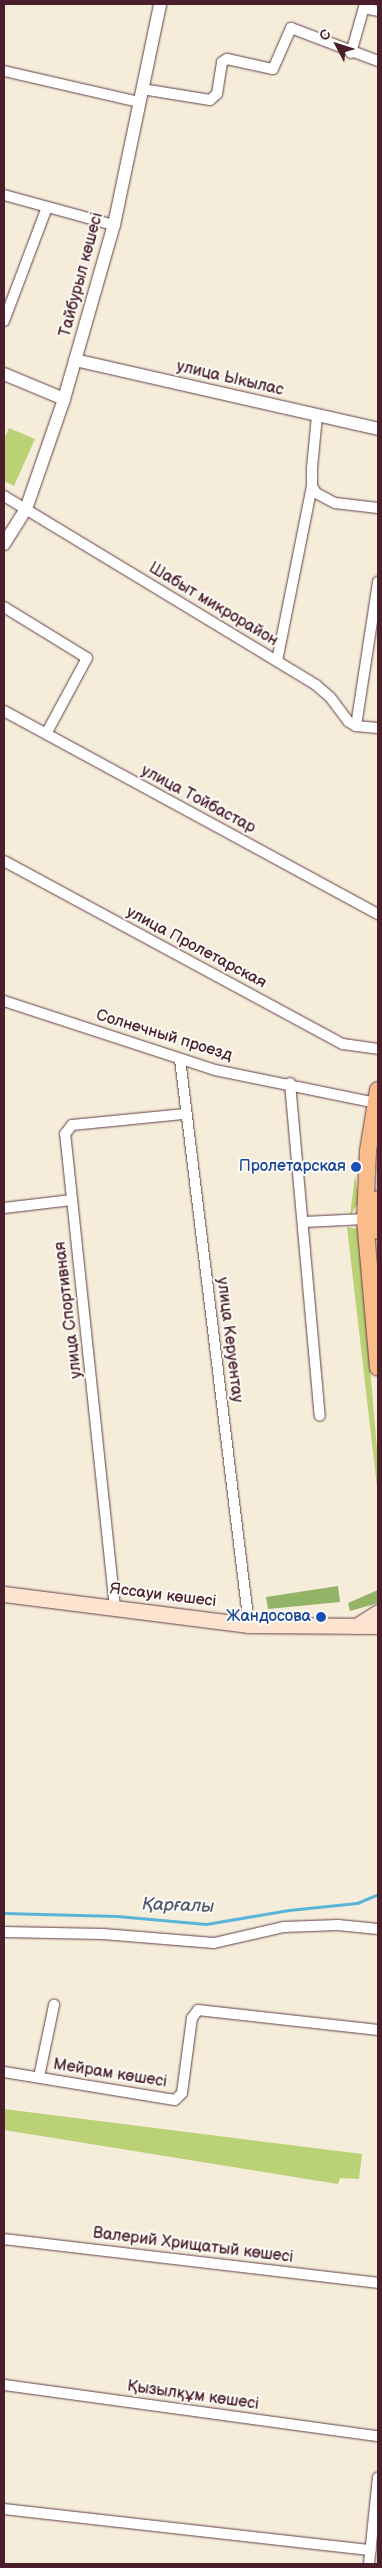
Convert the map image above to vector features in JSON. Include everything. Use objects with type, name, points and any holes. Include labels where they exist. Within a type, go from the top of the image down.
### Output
[{"type":"main road","points":[[377,1097],[365,1219],[378,1367]]},
{"type":"main road","points":[[378,1199],[378,1231]]},
{"type":"main road","name":"Яссауи көшесі","points":[[4,1594],[249,1625],[378,1626]]},
{"type":"main road","points":[[356,1626],[378,1612]]},
{"type":"main road","points":[[356,1626],[378,1633]]},
{"type":"street","name":"Тайбурыл көшесі","points":[[4,544],[26,510],[76,360],[114,225],[160,4]]},
{"type":"street","points":[[351,53],[364,6],[378,11]]},
{"type":"street","points":[[4,71],[141,95],[210,100],[217,94],[222,62],[228,60],[273,70],[291,28],[351,53],[378,61]]},
{"type":"street","points":[[4,195],[114,225]]},
{"type":"street","points":[[4,321],[47,207]]},
{"type":"street","name":"улица Ыкылас","points":[[76,360],[378,429]]},
{"type":"street","points":[[4,374],[64,400]]},
{"type":"street","points":[[277,661],[312,486],[317,416]]},
{"type":"street","points":[[312,486],[322,499],[378,508]]},
{"type":"street","name":"Шабыт микрорайон","points":[[4,496],[277,661],[323,691],[356,726]]},
{"type":"street","points":[[378,582],[356,726],[378,728]]},
{"type":"street","points":[[4,608],[87,658],[46,734]]},
{"type":"street","name":"улица Тойбастар","points":[[4,711],[378,914]]},
{"type":"street","name":"улица Пролетарская","points":[[4,861],[344,1044],[378,1049]]},
{"type":"street","name":"Солнечный проезд","points":[[4,1000],[180,1060],[215,1070],[377,1097]]},
{"type":"street","name":"улица Керуентау","points":[[180,1060],[185,1114],[249,1625]]},
{"type":"street","points":[[290,1084],[304,1222],[320,1416]]},
{"type":"street","name":"улица Спортивная","points":[[115,1608],[66,1129],[72,1125],[185,1114]]},
{"type":"street","points":[[4,1208],[72,1200]]},
{"type":"street","points":[[304,1222],[365,1219]]},
{"type":"street","points":[[4,1932],[103,1934],[214,1943],[284,1926],[338,1925],[378,1929]]},
{"type":"street","points":[[39,2077],[54,2005]]},
{"type":"street","name":"Мейрам көшесі","points":[[4,2072],[175,2100],[182,2093],[192,2018],[198,2010],[378,2030]]},
{"type":"street","name":"Валерий Хрищатый көшесі","points":[[4,2239],[378,2283]]},
{"type":"street","name":"Қызылқұм көшесі","points":[[4,2385],[378,2436]]},
{"type":"street","points":[[369,2564],[378,2477]]},
{"type":"street","points":[[4,2509],[370,2550]]},
{"type":"green space","points":[[9,428],[35,439],[14,486],[4,481],[4,439]]},
{"type":"green space","points":[[355,1175],[359,1201],[350,1216]]},
{"type":"green space","points":[[347,1227],[358,1229],[378,1460],[378,1495]]},
{"type":"green space","points":[[338,1586],[340,1602],[268,1609],[266,1597]]},
{"type":"green space","points":[[378,1590],[378,1603],[350,1611],[348,1603]]},
{"type":"green space","points":[[4,2109],[362,2154],[359,2179],[340,2178],[338,2184],[4,2130]]},
{"type":"waterway","name":"Қарғалы","points":[[4,1913],[117,1916],[206,1924],[289,1910],[357,1903],[378,1894]]},
{"type":"place","name":"Пролетарская","points":[[356,1167]]},
{"type":"place","name":"Жандосова","points":[[321,1617]]}]
